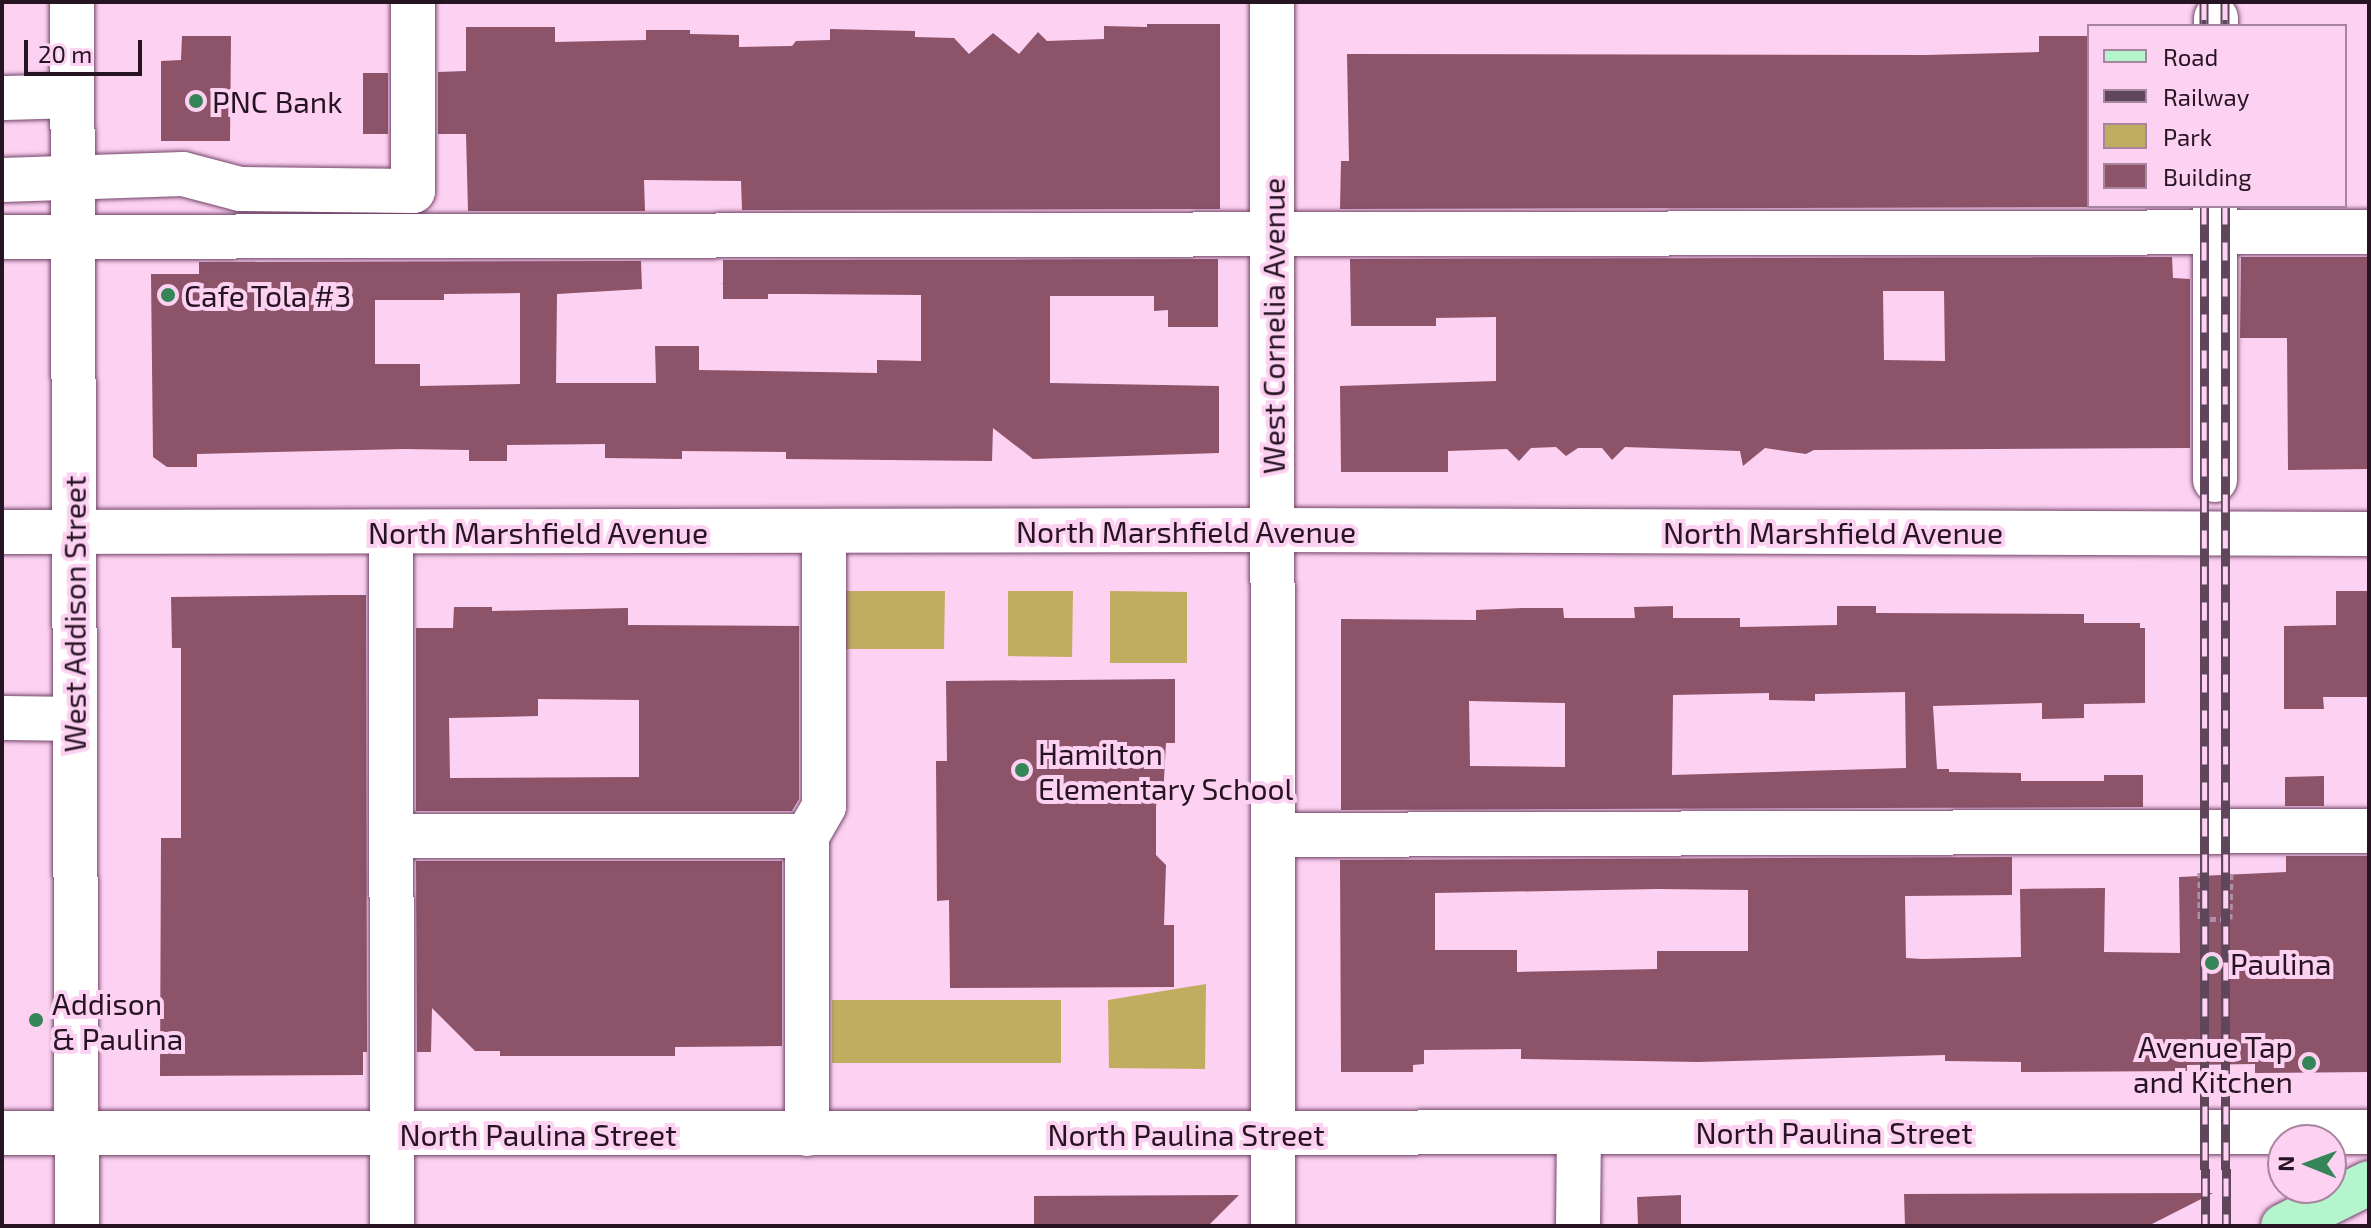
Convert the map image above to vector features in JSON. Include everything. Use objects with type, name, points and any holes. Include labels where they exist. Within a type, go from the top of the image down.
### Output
[{"type":"main road","points":[[2283,1226],[2369,1183]]},
{"type":"street","name":"West Addison Street","points":[[72,2],[77,1226]]},
{"type":"street","points":[[2,180],[183,174],[240,189],[413,191],[413,2]]},
{"type":"street","name":"West Cornelia Avenue","points":[[1272,2],[1273,1226]]},
{"type":"street","points":[[2,98],[72,96]]},
{"type":"street","points":[[2215,219],[2215,480]]},
{"type":"street","points":[[2,237],[1273,235],[2215,219],[2369,232]]},
{"type":"street","name":"North Marshfield Avenue","points":[[2,532],[1273,530],[2369,534]]},
{"type":"street","points":[[807,1134],[817,885],[807,836],[824,806],[824,531]]},
{"type":"street","points":[[391,532],[392,1226]]},
{"type":"street","points":[[3,718],[75,719]]},
{"type":"street","points":[[1273,835],[2369,831]]},
{"type":"street","points":[[392,836],[807,836]]},
{"type":"street","points":[[1578,1226],[1579,1132]]},
{"type":"street","name":"North Paulina Street","points":[[2,1133],[1273,1135],[2369,1132]]},
{"type":"path","points":[[2215,831],[2230,919],[2200,919],[2215,831]]},
{"type":"green space","points":[[840,591],[945,591],[944,649],[840,649]]},
{"type":"green space","points":[[1008,591],[1073,591],[1072,657],[1008,656]]},
{"type":"green space","points":[[1110,591],[1187,592],[1187,663],[1110,663]]},
{"type":"green space","points":[[1206,984],[1205,1069],[1109,1068],[1108,1000]]},
{"type":"green space","points":[[832,1000],[1061,1000],[1061,1063],[832,1063]]},
{"type":"building","points":[[1147,24],[1220,24],[1220,209],[742,210],[741,181],[644,180],[645,211],[468,211],[466,134],[438,134],[438,72],[466,71],[466,27],[555,27],[555,42],[646,40],[646,30],[690,30],[690,34],[739,35],[739,47],[792,46],[796,41],[830,40],[830,29],[915,31],[915,37],[954,38],[969,54],[993,33],[1019,54],[1038,32],[1047,41],[1104,39],[1104,26],[1147,27]]},
{"type":"building","name":"PNC Bank","points":[[182,36],[231,36],[230,141],[161,141],[161,61],[181,60]]},
{"type":"building","points":[[2039,36],[2087,36],[2087,207],[1340,209],[1341,161],[1349,161],[1347,54],[1926,55],[2039,52]]},
{"type":"building","points":[[363,73],[388,73],[388,134],[363,134]]},
{"type":"building","points":[[2172,257],[2173,278],[2190,279],[2190,448],[1814,450],[1806,454],[1765,448],[1743,466],[1740,451],[1625,447],[1612,460],[1602,448],[1578,448],[1566,456],[1556,447],[1531,448],[1519,461],[1507,449],[1448,451],[1448,472],[1341,472],[1340,386],[1496,381],[1496,317],[1436,318],[1436,326],[1351,326],[1350,259]],"holes":[[[1883,291],[1944,291],[1945,361],[1884,360]]]},
{"type":"building","points":[[2241,257],[2369,257],[2369,469],[2288,470],[2287,338],[2240,338]]},
{"type":"building","points":[[1218,259],[1218,327],[1168,327],[1168,310],[1154,311],[1154,296],[1050,296],[1050,383],[1219,386],[1219,453],[1033,459],[993,428],[992,461],[786,459],[786,452],[682,451],[682,459],[605,458],[605,444],[507,445],[507,461],[469,461],[469,450],[404,449],[197,454],[197,467],[167,467],[153,457],[151,274],[199,274],[199,262],[641,261],[642,289],[557,294],[556,383],[656,383],[655,346],[699,346],[699,370],[877,373],[877,360],[921,361],[921,295],[768,294],[768,299],[723,299],[723,260]],"holes":[[[520,293],[520,384],[420,386],[420,364],[375,364],[375,300],[444,300],[444,294]]]},
{"type":"building","points":[[2336,591],[2369,591],[2369,697],[2323,697],[2324,709],[2284,709],[2284,626],[2336,625]]},
{"type":"building","points":[[366,595],[367,1052],[363,1052],[363,1075],[160,1076],[161,838],[181,838],[181,648],[172,648],[171,597]]},
{"type":"building","points":[[1673,606],[1673,618],[1740,618],[1740,627],[1837,625],[1837,606],[1876,606],[1876,613],[2084,614],[2084,623],[2140,623],[2140,628],[2145,628],[2145,703],[2084,704],[2084,718],[2042,719],[2042,703],[1933,706],[1937,769],[1949,769],[1949,772],[2021,773],[2021,781],[2104,781],[2104,775],[2143,775],[2143,807],[1341,810],[1341,619],[1476,620],[1476,610],[1523,608],[1563,608],[1564,618],[1635,618],[1634,607]],"holes":[[[1905,692],[1906,768],[1672,775],[1673,695],[1769,693],[1769,700],[1815,701],[1815,694]],[[1469,701],[1565,703],[1565,767],[1470,766]]]},
{"type":"building","points":[[454,607],[492,607],[492,611],[628,608],[628,625],[799,626],[799,799],[792,811],[416,811],[416,628],[453,628]],"holes":[[[538,699],[639,700],[639,777],[450,778],[449,718],[538,716]]]},
{"type":"building","points":[[1175,679],[1175,743],[1166,743],[1163,798],[1156,805],[1156,855],[1166,865],[1164,925],[1174,925],[1174,987],[950,988],[949,900],[937,901],[936,761],[947,761],[946,681]]},
{"type":"building","points":[[2324,776],[2324,806],[2285,806],[2285,777]]},
{"type":"building","points":[[2286,856],[2369,856],[2369,1072],[2255,1073],[2255,1064],[2187,1065],[2187,1071],[2021,1072],[2021,1062],[1945,1061],[1945,1055],[1698,1062],[1521,1059],[1521,1049],[1424,1050],[1424,1064],[1413,1065],[1413,1072],[1341,1072],[1340,860],[2012,857],[2012,895],[1905,896],[1906,958],[1922,959],[2021,957],[2020,889],[2105,888],[2104,952],[2180,953],[2179,877],[2286,872]],"holes":[[[1748,890],[1748,951],[1657,951],[1657,969],[1517,972],[1517,950],[1435,950],[1435,893]]]},
{"type":"building","points":[[416,861],[782,861],[782,1046],[675,1047],[675,1056],[500,1056],[500,1051],[475,1051],[432,1008],[431,1052],[417,1052]]},
{"type":"building","points":[[2213,1193],[2148,1226],[1905,1226],[1904,1194]]},
{"type":"building","points":[[1239,1195],[1208,1226],[1034,1226],[1034,1196]]},
{"type":"building","points":[[1681,1195],[1681,1226],[1638,1226],[1637,1197]]},
{"type":"railway","points":[[2204,2],[2204,24]]},
{"type":"railway","points":[[2225,2],[2225,24]]},
{"type":"railway","points":[[2204,208],[2205,1226]]},
{"type":"railway","points":[[2225,208],[2226,1226]]},
{"type":"place","name":"PNC Bank","points":[[196,101]]},
{"type":"place","name":"Cafe Tola #3","points":[[168,295]]},
{"type":"place","name":"Hamilton Elementary School","points":[[1022,770]]},
{"type":"place","name":"Paulina","points":[[2212,963]]},
{"type":"place","name":"Addison & Paulina","points":[[36,1020]]},
{"type":"place","name":"Avenue Tap and Kitchen","points":[[2309,1063]]}]
